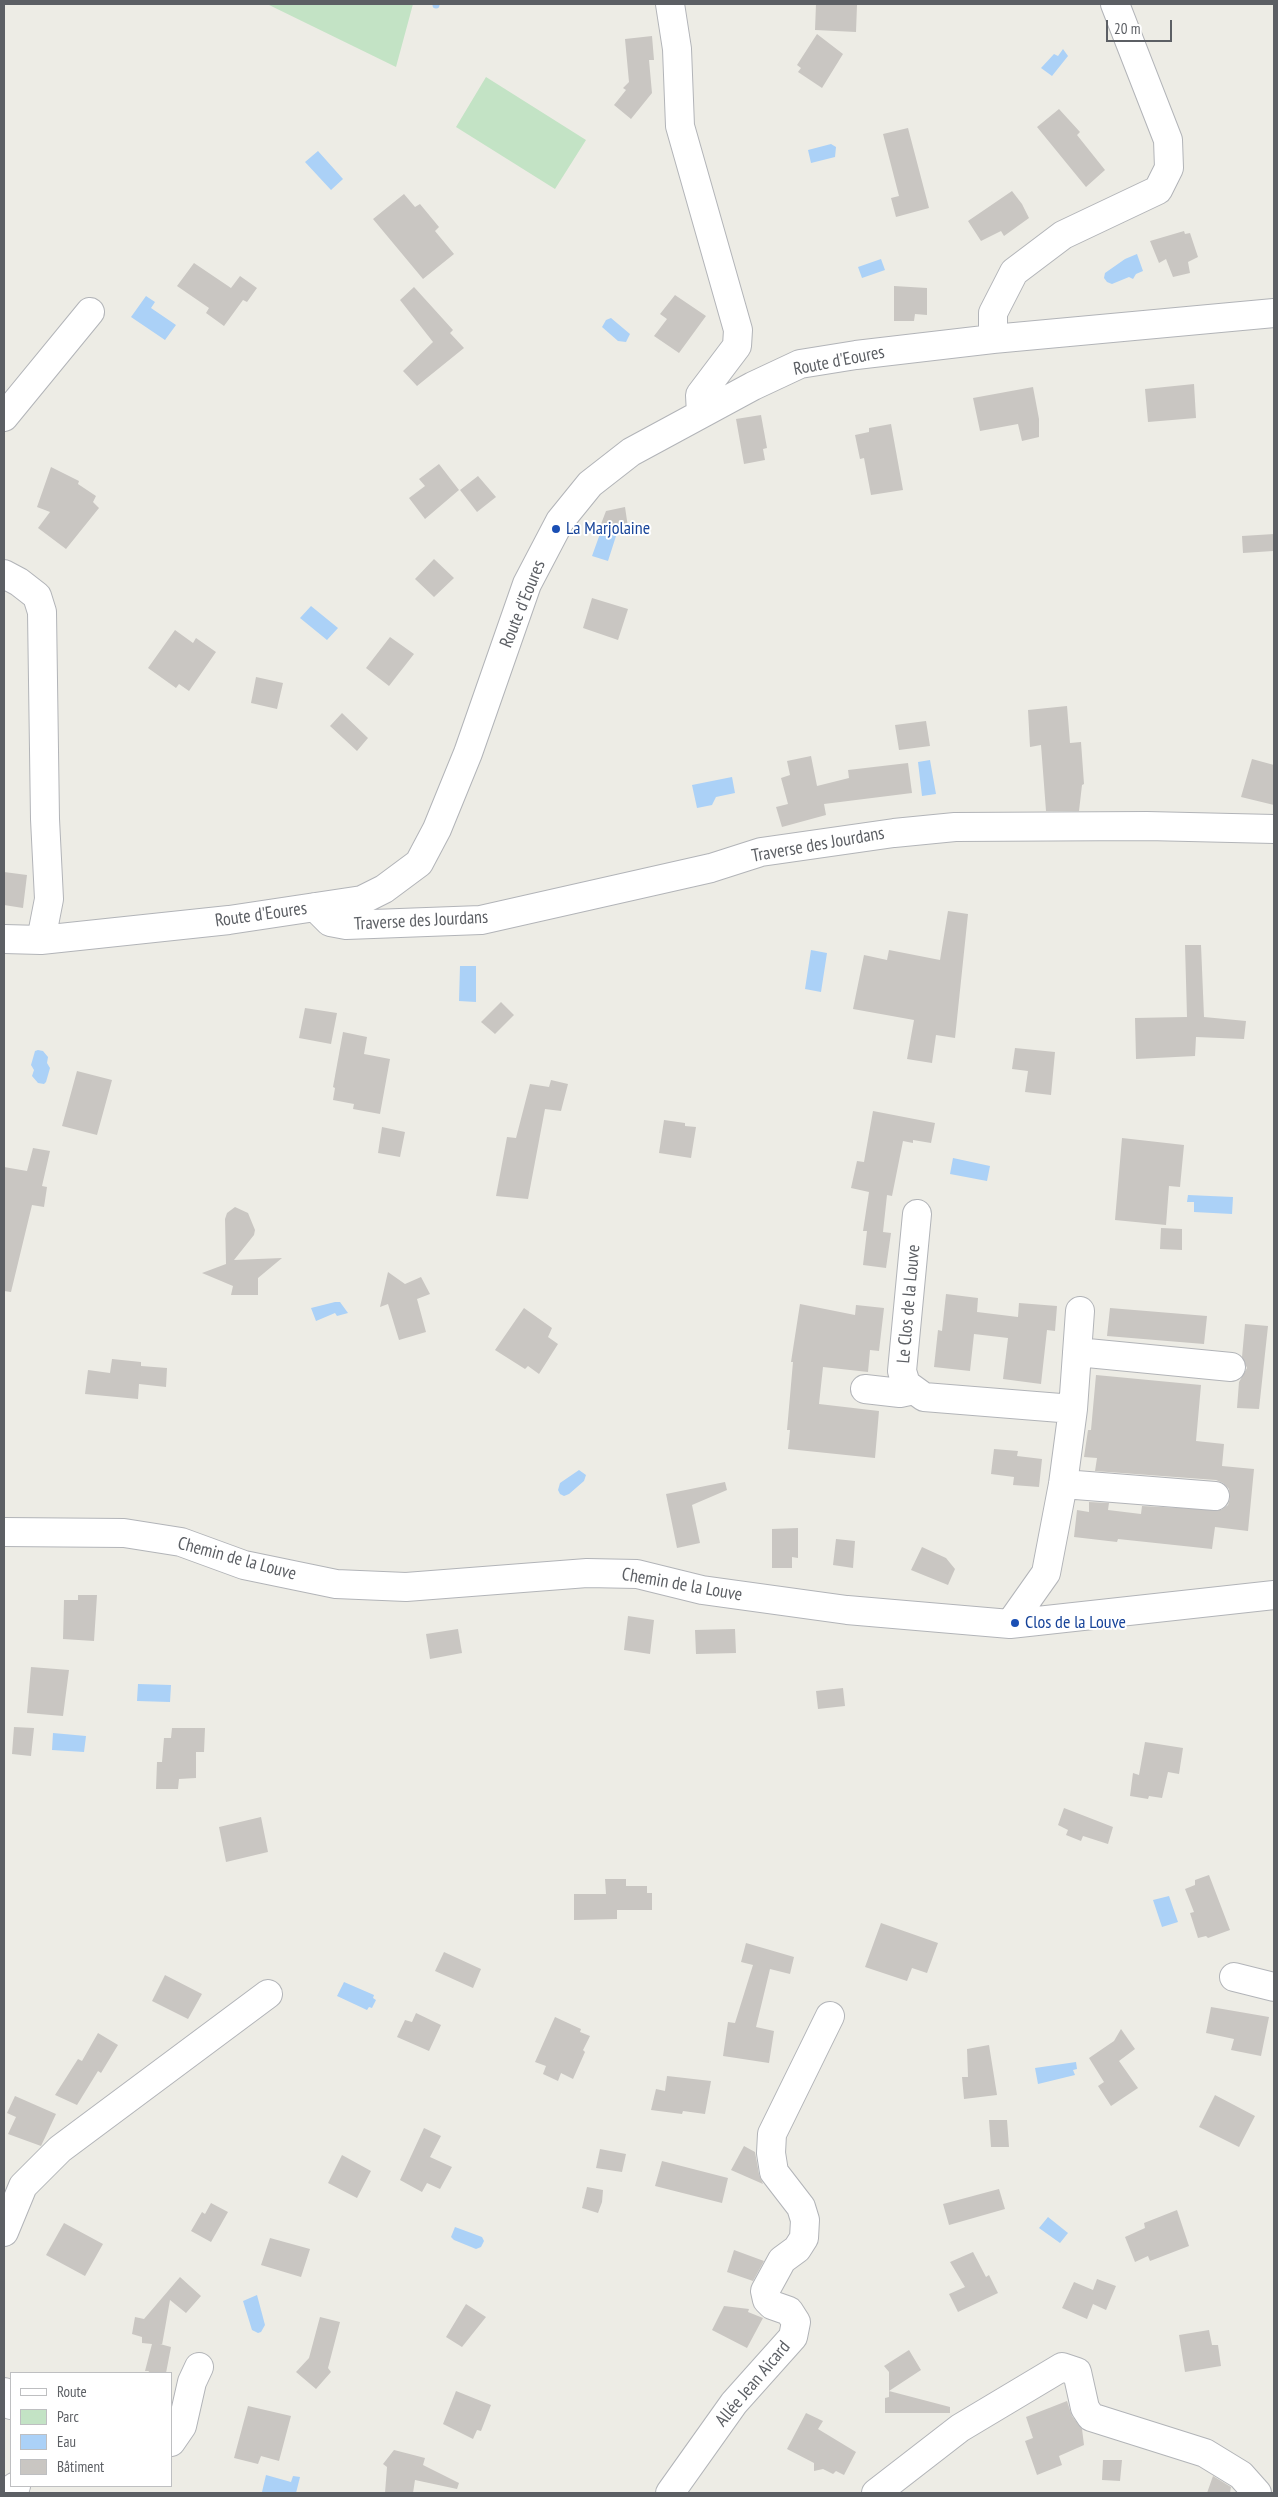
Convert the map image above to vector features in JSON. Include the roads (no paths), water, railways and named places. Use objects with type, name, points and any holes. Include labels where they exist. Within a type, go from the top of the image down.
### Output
[{"type":"street","points":[[670,4],[677,49],[680,126],[738,330],[737,346],[700,395],[701,414]]},
{"type":"street","points":[[993,339],[992,313],[1014,272],[1063,234],[1158,190],[1169,168],[1168,140],[1115,4]]},
{"type":"street","points":[[4,418],[90,312]]},
{"type":"street","name":"Route d'Eoures","points":[[4,939],[41,940],[229,920],[362,900],[384,889],[419,863],[437,828],[468,753],[527,584],[560,521],[590,484],[631,452],[753,386],[800,364],[856,354],[993,339],[1274,313]]},
{"type":"street","points":[[4,574],[19,582],[37,596],[42,612],[45,819],[50,899],[41,940]]},
{"type":"street","name":"Traverse des Jourdans","points":[[315,907],[330,922],[346,925],[482,920],[711,868],[761,852],[955,826],[1146,826],[1274,829]]},
{"type":"street","name":"Le Clos de la Louve","points":[[917,1214],[902,1371],[906,1384],[924,1397],[1073,1409]]},
{"type":"street","points":[[1010,1624],[1046,1573],[1063,1484],[1073,1409],[1080,1311]]},
{"type":"street","points":[[1077,1352],[1231,1367]]},
{"type":"street","name":"Le Clos de la Louve","points":[[865,1389],[900,1393],[914,1390]]},
{"type":"street","points":[[1063,1484],[1215,1496]]},
{"type":"street","name":"Chemin de la Louve","points":[[4,1532],[124,1533],[181,1542],[244,1565],[336,1584],[406,1587],[587,1573],[637,1574],[702,1590],[847,1610],[1010,1624],[1274,1595]]},
{"type":"street","points":[[1234,1977],[1274,1987]]},
{"type":"street","points":[[4,2232],[23,2186],[60,2149],[268,1994]]},
{"type":"street","name":"Allée Jean Aicard","points":[[670,2493],[734,2402],[792,2337],[796,2322],[789,2311],[772,2305],[767,2300],[765,2291],[782,2260],[796,2250],[804,2238],[805,2220],[801,2207],[774,2172],[771,2154],[772,2134],[830,2016]]},
{"type":"street","points":[[172,2441],[182,2426],[192,2382],[199,2367]]},
{"type":"street","points":[[876,2493],[960,2428],[1062,2367],[1077,2372],[1085,2408],[1091,2417],[1205,2453],[1241,2475],[1257,2493]]},
{"type":"street","points":[[4,2392],[10,2403]]},
{"type":"water","points":[[1063,49],[1068,56],[1052,76],[1041,68],[1054,54],[1058,56]]},
{"type":"water","points":[[831,144],[836,147],[835,157],[811,163],[808,150]]},
{"type":"water","points":[[318,151],[343,179],[331,190],[305,162]]},
{"type":"water","points":[[1137,254],[1143,271],[1136,274],[1133,279],[1129,277],[1112,284],[1107,282],[1104,278],[1105,273],[1125,259]]},
{"type":"water","points":[[881,259],[885,270],[862,278],[858,267]]},
{"type":"water","points":[[146,296],[155,302],[151,308],[176,325],[165,340],[131,317]]},
{"type":"water","points":[[611,318],[630,334],[626,342],[618,341],[602,327],[606,320]]},
{"type":"water","points":[[601,531],[616,536],[608,561],[592,556]]},
{"type":"water","points":[[311,606],[338,628],[327,640],[300,618]]},
{"type":"water","points":[[930,760],[936,794],[922,796],[918,762]]},
{"type":"water","points":[[732,777],[735,793],[716,797],[712,805],[697,808],[692,785]]},
{"type":"water","points":[[811,950],[827,953],[821,992],[805,989]]},
{"type":"water","points":[[460,966],[476,966],[476,1002],[459,1001]]},
{"type":"water","points":[[35,1051],[43,1051],[48,1057],[47,1063],[50,1068],[44,1084],[38,1083],[32,1076],[34,1070],[31,1065]]},
{"type":"water","points":[[953,1158],[990,1166],[987,1181],[950,1174]]},
{"type":"water","points":[[1188,1195],[1233,1197],[1232,1214],[1194,1212],[1194,1202],[1187,1202]]},
{"type":"water","points":[[340,1302],[348,1313],[337,1316],[335,1313],[316,1321],[311,1308]]},
{"type":"water","points":[[579,1470],[586,1475],[584,1481],[569,1494],[564,1496],[560,1494],[558,1490],[560,1483]]},
{"type":"water","points":[[138,1684],[171,1685],[170,1702],[137,1701]]},
{"type":"water","points":[[53,1733],[86,1736],[84,1752],[52,1750]]},
{"type":"water","points":[[1169,1896],[1178,1922],[1162,1927],[1153,1900]]},
{"type":"water","points":[[344,1982],[374,1995],[373,1998],[376,2000],[372,2008],[369,2007],[367,2010],[337,1996]]},
{"type":"water","points":[[1076,2062],[1077,2069],[1073,2070],[1075,2075],[1038,2084],[1035,2068]]},
{"type":"water","points":[[1048,2217],[1068,2233],[1060,2243],[1039,2228]]},
{"type":"water","points":[[455,2227],[482,2237],[484,2241],[481,2247],[476,2249],[454,2240],[451,2237]]},
{"type":"water","points":[[257,2295],[265,2325],[261,2332],[258,2333],[252,2330],[243,2301]]},
{"type":"water","points":[[266,2475],[291,2482],[293,2476],[300,2477],[296,2493],[262,2492]]},
{"type":"place","name":"La Marjolaine","points":[[556,529]]},
{"type":"place","name":"Clos de la Louve","points":[[1015,1623]]}]
